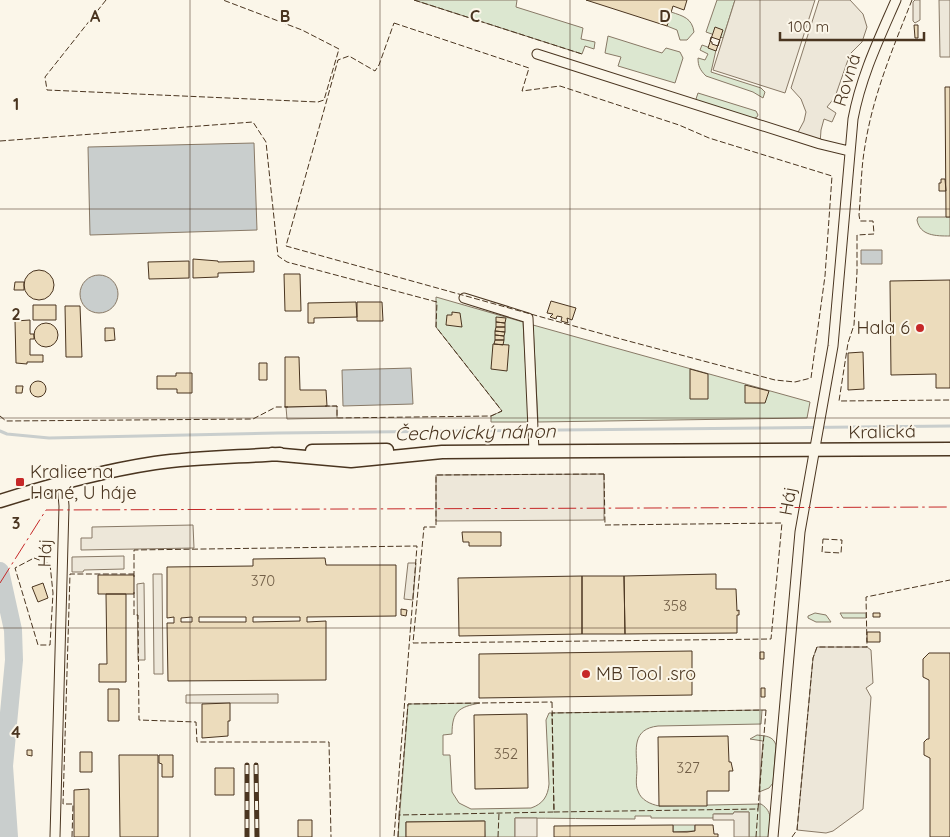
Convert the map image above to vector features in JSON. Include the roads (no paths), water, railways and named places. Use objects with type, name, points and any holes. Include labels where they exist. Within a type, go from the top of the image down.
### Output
[{"type":"main road","name":"Kralická","points":[[815,450],[950,449]]},
{"type":"main road","points":[[0,501],[62,483],[110,472],[156,463],[214,457],[337,450],[420,450],[442,452],[815,450]]},
{"type":"street","name":"Rovná","points":[[820,423],[833,346],[853,119],[860,86],[871,55],[896,0]]},
{"type":"street","points":[[537,54],[820,144],[849,151]]},
{"type":"street","points":[[464,298],[528,318],[534,451]]},
{"type":"street","name":"Háj","points":[[773,837],[800,532],[820,423]]},
{"type":"street","name":"Háj","points":[[55,837],[64,506],[62,483]]},
{"type":"waterway","name":"Čechovický náhon","points":[[0,431],[7,434],[49,438],[278,433],[950,426]]},
{"type":"waterway","points":[[0,571],[13,630],[14,660],[4,766],[9,837]]},
{"type":"railway","points":[[247,765],[247,837]]},
{"type":"railway","points":[[256,765],[257,837]]},
{"type":"place","name":"Hala 6","points":[[920,328]]},
{"type":"place","name":"Kralice na Hané, U háje","points":[[20,482]]},
{"type":"place","name":"MB Tool .sro","points":[[586,674]]}]
